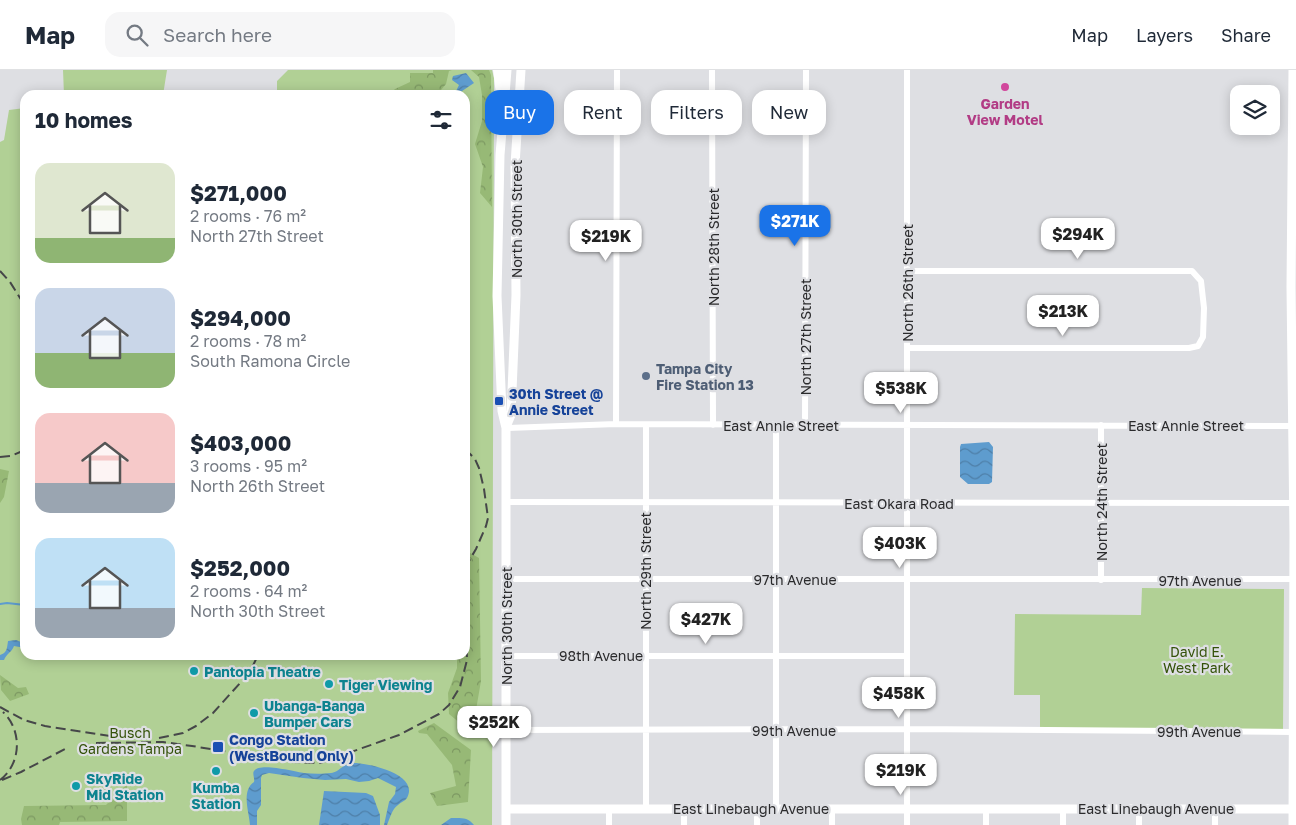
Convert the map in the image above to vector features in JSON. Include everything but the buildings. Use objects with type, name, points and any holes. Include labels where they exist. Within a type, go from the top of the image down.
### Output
[{"type":"main road","points":[[498,70],[500,90]]},
{"type":"street","name":"North 30th Street","points":[[505,90],[507,70]]},
{"type":"street","name":"North 30th Street","points":[[506,428],[511,415],[516,295],[515,165],[521,70]]},
{"type":"street","points":[[616,424],[617,70]]},
{"type":"street","name":"North 28th Street","points":[[712,70],[713,425]]},
{"type":"street","name":"North 27th Street","points":[[805,425],[806,70]]},
{"type":"street","name":"North 26th Street","points":[[907,70],[907,825]]},
{"type":"street","points":[[1293,70],[1293,503],[1295,535],[1294,719],[1292,732],[1293,825]]},
{"type":"street","name":"North 30th Street","points":[[501,135],[497,296],[502,411],[506,428],[506,825]]},
{"type":"street","points":[[907,271],[1192,271],[1201,282],[1204,308],[1203,337],[1198,346],[1189,348],[907,348]]},
{"type":"street","name":"East Annie Street","points":[[506,428],[616,424],[1294,426]]},
{"type":"street","name":"North 29th Street","points":[[646,425],[646,808]]},
{"type":"street","points":[[776,425],[776,808]]},
{"type":"street","name":"North 24th Street","points":[[1101,425],[1101,580]]},
{"type":"street","name":"East Okara Road","points":[[506,502],[1293,503]]},
{"type":"street","name":"97th Avenue","points":[[506,579],[1294,579]]},
{"type":"street","name":"98th Avenue","points":[[506,656],[907,656]]},
{"type":"street","name":"99th Avenue","points":[[506,730],[908,729],[1292,732]]},
{"type":"street","points":[[684,808],[684,825]]},
{"type":"street","points":[[757,808],[757,825]]},
{"type":"street","points":[[832,808],[832,825]]},
{"type":"street","points":[[986,808],[986,825]]},
{"type":"street","points":[[1063,808],[1063,825]]},
{"type":"street","points":[[1139,808],[1139,825]]},
{"type":"street","points":[[1215,808],[1215,825]]},
{"type":"street","name":"East Linebaugh Avenue","points":[[506,809],[1294,809]]},
{"type":"street","points":[[609,809],[609,825]]},
{"type":"green space","points":[[63,70],[167,70],[164,90],[64,90]]},
{"type":"green space","name":"Busch Gardens Tampa","points":[[288,70],[492,70],[494,90],[485,90],[485,135],[494,135],[492,825],[0,825],[0,142],[4,140],[9,110],[20,109],[20,660],[470,660],[470,90],[277,90],[277,81]]},
{"type":"green space","points":[[433,70],[452,70],[449,71],[446,84],[441,90],[394,90],[410,82],[410,73],[433,73]]},
{"type":"green space","points":[[471,70],[489,70],[491,90],[485,90],[485,135],[491,135],[492,207],[480,193],[483,167],[475,144],[482,121],[482,95],[479,77]]},
{"type":"green space","points":[[0,469],[9,471],[4,497],[0,503]]},
{"type":"green space","points":[[470,553],[479,558],[481,681],[472,733],[449,714],[448,693],[457,668],[457,660],[470,660]]},
{"type":"green space","name":"David E. West Park","points":[[1142,588],[1284,589],[1283,730],[1040,729],[1040,695],[1014,695],[1015,614],[1141,615]]},
{"type":"green space","points":[[0,675],[18,688],[26,687],[29,694],[10,701],[1,690]]},
{"type":"green space","points":[[434,723],[471,750],[468,802],[437,806],[430,793],[456,786],[452,765],[427,734],[419,733],[418,731]]},
{"type":"green space","points":[[127,784],[127,821],[60,822],[59,825],[22,825],[21,819],[24,806],[106,805]]},
{"type":"water","points":[[466,73],[474,83],[464,90],[456,90],[459,85],[452,80],[453,76]]},
{"type":"water","points":[[989,442],[993,447],[992,482],[989,484],[968,484],[960,477],[961,444]]},
{"type":"water","points":[[8,641],[20,642],[20,647],[14,646],[4,660],[0,660],[0,655],[5,652]]},
{"type":"water","points":[[354,763],[391,771],[406,782],[409,790],[407,798],[394,809],[387,825],[384,825],[389,802],[395,794],[396,787],[378,778],[359,782],[346,779],[325,780],[269,773],[262,775],[261,778],[261,805],[257,811],[257,825],[250,825],[247,796],[250,786],[254,782],[253,772],[258,768],[270,767],[304,773],[325,774]]},
{"type":"water","points":[[324,791],[366,793],[373,796],[380,815],[380,825],[319,825]]},
{"type":"water","points":[[451,818],[467,819],[474,825],[441,825]]},
{"type":"waterway","points":[[0,604],[20,604]]},
{"type":"railway","points":[[0,271],[20,298]]},
{"type":"railway","points":[[0,457],[11,456],[20,452]]},
{"type":"railway","points":[[470,454],[475,459],[479,468],[488,518],[470,559]]},
{"type":"railway","points":[[159,738],[183,733],[213,713],[250,672],[256,660]]},
{"type":"railway","points":[[96,743],[163,742],[291,762],[320,763],[399,735],[439,714],[449,705],[460,687],[467,660]]},
{"type":"railway","points":[[0,707],[24,720],[45,726],[116,737]]},
{"type":"railway","points":[[0,780],[12,765],[16,756],[17,746],[14,728],[3,712]]},
{"type":"railway","points":[[2,780],[65,749]]},
{"type":"place","name":"Garden View Motel","points":[[1005,87]]},
{"type":"place","name":"Tampa City Fire Station 13","points":[[646,376]]},
{"type":"place","name":"30th Street @ Annie Street","points":[[499,401]]},
{"type":"place","name":"Pantopia Theatre","points":[[194,671]]},
{"type":"place","name":"Tiger Viewing","points":[[329,684]]},
{"type":"place","name":"Ubanga-Banga Bumper Cars","points":[[254,713]]},
{"type":"place","name":"Congo Station (WestBound Only)","points":[[218,747]]},
{"type":"place","name":"Kumba Station","points":[[216,771]]},
{"type":"place","name":"SkyRide Mid Station","points":[[76,786]]}]
